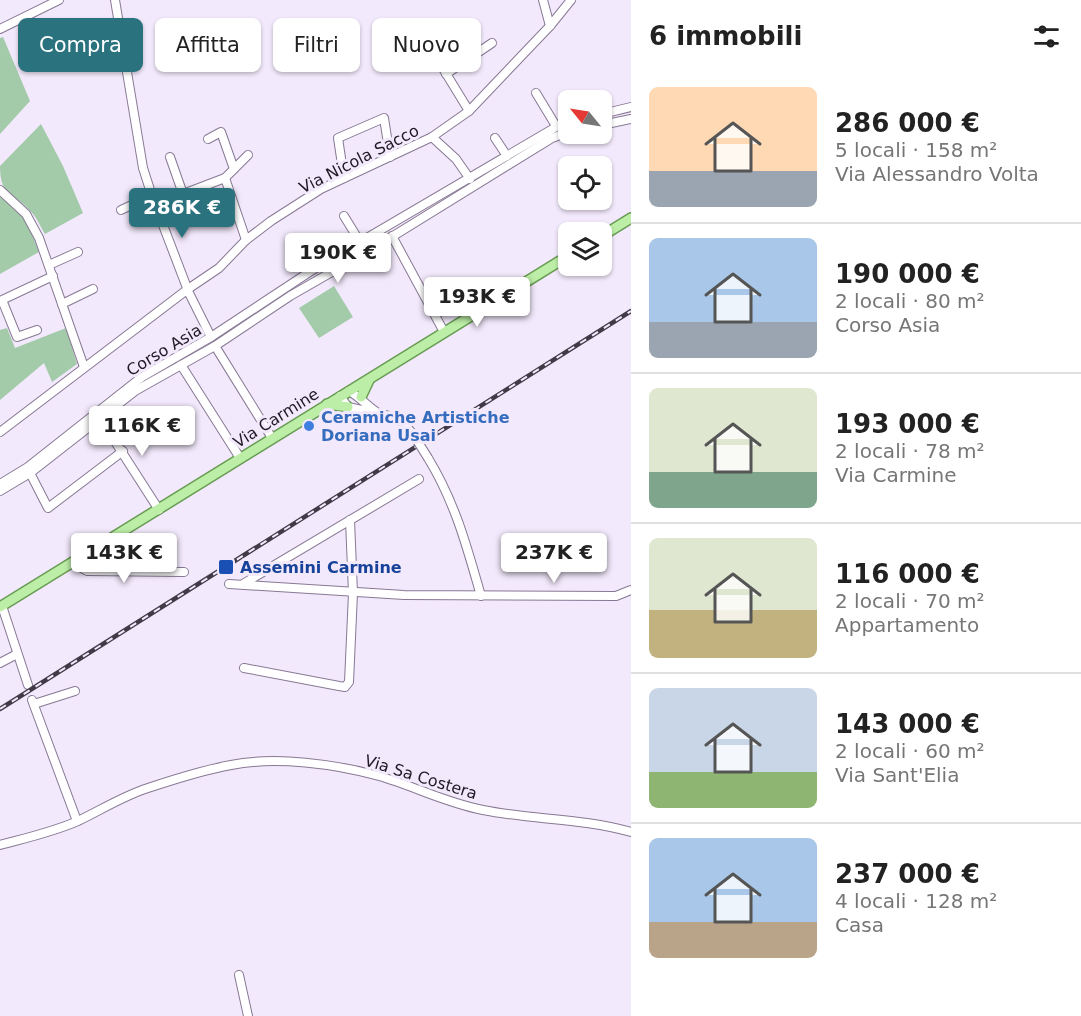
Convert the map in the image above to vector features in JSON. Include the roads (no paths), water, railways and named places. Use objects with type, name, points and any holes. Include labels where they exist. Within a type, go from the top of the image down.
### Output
[{"type":"main road","points":[[612,230],[631,218]]},
{"type":"main road","name":"Via Carmine","points":[[1,607],[558,262]]},
{"type":"main road","points":[[361,397],[371,377]]},
{"type":"main road","points":[[327,404],[348,407]]},
{"type":"street","points":[[0,29],[59,0]]},
{"type":"street","points":[[115,0],[139,148],[153,199],[188,289],[211,338]]},
{"type":"street","points":[[543,0],[550,26]]},
{"type":"street","name":"Via Nicola Sacco","points":[[0,432],[219,268],[246,240],[271,221],[321,189],[432,137],[469,111],[550,26],[571,0]]},
{"type":"street","points":[[469,111],[446,74],[492,43]]},
{"type":"street","points":[[536,93],[556,126]]},
{"type":"street","points":[[612,111],[631,107]]},
{"type":"street","points":[[344,178],[338,138],[358,128],[384,118],[390,157]]},
{"type":"street","points":[[612,123],[631,119]]},
{"type":"street","name":"Corso Asia","points":[[99,416],[142,377],[211,338],[314,270],[556,126]]},
{"type":"street","points":[[208,139],[221,132],[234,169]]},
{"type":"street","name":"Corso Asia","points":[[99,416],[135,391],[215,346],[290,296],[558,136]]},
{"type":"street","points":[[432,137],[456,159],[470,179]]},
{"type":"street","points":[[495,138],[507,156]]},
{"type":"street","points":[[122,210],[138,202],[183,194],[225,178],[248,155]]},
{"type":"street","points":[[170,158],[183,194]]},
{"type":"street","points":[[225,178],[246,240]]},
{"type":"street","points":[[0,190],[26,214],[39,238],[84,368]]},
{"type":"street","points":[[344,216],[360,242]]},
{"type":"street","points":[[392,237],[444,332]]},
{"type":"street","points":[[298,245],[314,270]]},
{"type":"street","points":[[49,265],[78,252]]},
{"type":"street","points":[[37,330],[17,337],[2,300],[52,276]]},
{"type":"street","points":[[62,304],[93,289]]},
{"type":"street","points":[[215,346],[272,438]]},
{"type":"street","points":[[181,365],[240,458]]},
{"type":"street","points":[[380,414],[367,406],[361,397],[344,394],[348,407],[400,421],[413,434],[444,484],[459,521],[481,596]]},
{"type":"street","points":[[0,491],[99,416],[159,510]]},
{"type":"street","points":[[29,470],[48,508],[123,451]]},
{"type":"street","points":[[0,484],[29,470]]},
{"type":"street","points":[[243,584],[418,479]]},
{"type":"street","points":[[244,668],[345,687],[349,682],[353,593],[350,520]]},
{"type":"street","points":[[74,563],[87,571],[184,572]]},
{"type":"street","points":[[229,584],[353,593],[481,596],[616,596],[631,590]]},
{"type":"street","points":[[1,607],[28,685]]},
{"type":"street","points":[[0,663],[18,654]]},
{"type":"street","points":[[75,691],[33,702],[77,821]]},
{"type":"street","name":"Via Sa Costera","points":[[0,845],[39,835],[77,821],[115,801],[147,788],[232,765],[267,760],[324,765],[380,776],[432,796],[483,810],[586,822],[631,832]]},
{"type":"street","points":[[239,975],[248,1016]]},
{"type":"railway","points":[[0,709],[631,311]]},
{"type":"place","name":"Ceramiche Artistiche Doriana Usai","points":[[309,426]]},
{"type":"place","name":"Assemini Carmine","points":[[226,567]]}]
